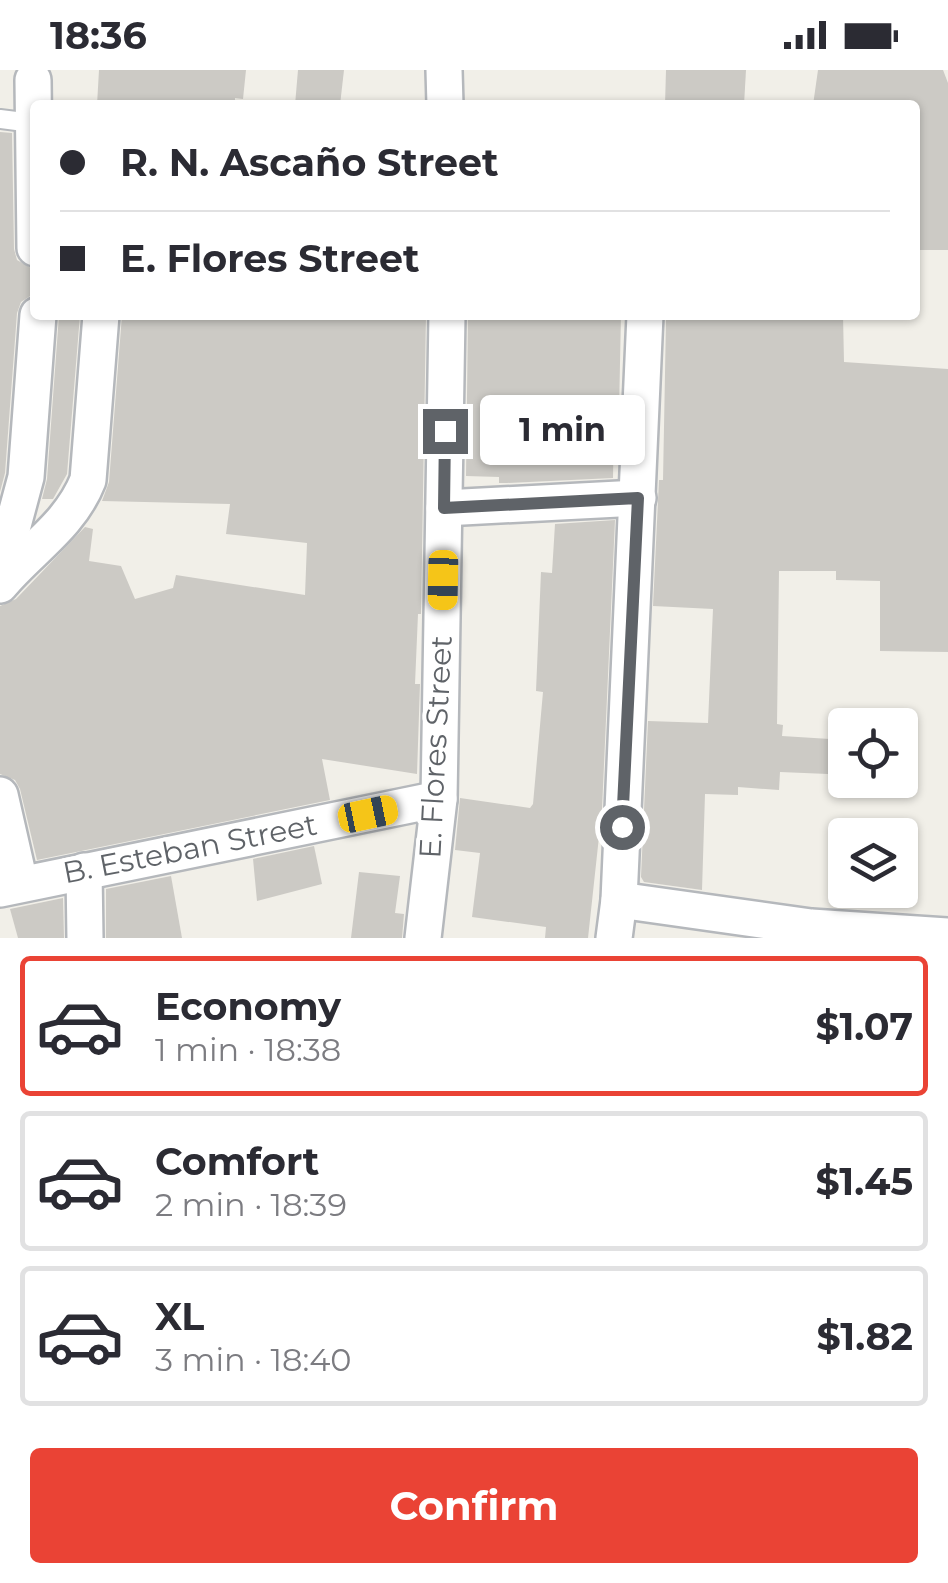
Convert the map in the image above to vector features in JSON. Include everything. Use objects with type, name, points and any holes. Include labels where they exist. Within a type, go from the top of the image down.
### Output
[{"type":"street","points":[[444,70],[445,100]]},
{"type":"street","points":[[30,215],[16,121],[32,80]]},
{"type":"street","points":[[2,583],[4,560],[26,477],[38,320]]},
{"type":"street","points":[[2,583],[60,528],[77,506],[88,480],[101,320]]},
{"type":"street","name":"E. Flores Street","points":[[422,938],[439,799],[447,320]]},
{"type":"street","points":[[614,938],[619,900],[645,320]]},
{"type":"street","points":[[444,508],[638,498]]},
{"type":"street","points":[[0,795],[10,886]]},
{"type":"street","name":"B. Esteban Street","points":[[10,886],[439,799]]},
{"type":"street","points":[[84,871],[85,938]]},
{"type":"street","points":[[619,900],[811,927],[948,936]]},
{"type":"building","points":[[99,70],[246,70],[243,99],[97,100]]},
{"type":"building","points":[[298,70],[344,70],[341,100],[295,100]]},
{"type":"building","points":[[666,70],[746,70],[744,100],[665,100]]},
{"type":"building","points":[[818,70],[943,70],[948,83],[948,250],[920,250],[920,100],[814,100]]},
{"type":"building","points":[[0,132],[12,133],[14,249],[17,260],[30,267],[30,296],[21,302],[17,313],[5,473],[0,492]]},
{"type":"building","points":[[59,320],[80,320],[67,474],[53,499],[42,499],[47,479]]},
{"type":"building","points":[[122,320],[426,320],[421,614],[415,684],[420,684],[417,774],[322,759],[330,800],[37,860],[20,789],[15,780],[0,774],[0,606],[16,599],[85,527],[93,529],[89,561],[121,566],[135,599],[173,588],[176,575],[305,595],[307,543],[226,534],[230,504],[102,501],[109,482]]},
{"type":"building","points":[[468,320],[621,320],[613,478],[499,483],[499,477],[466,476]]},
{"type":"building","points":[[666,320],[843,320],[844,362],[948,369],[948,652],[880,651],[880,581],[836,580],[836,571],[779,571],[777,724],[783,725],[782,736],[828,739],[828,774],[780,772],[779,790],[738,787],[738,795],[705,794],[702,890],[644,882],[641,877],[648,721],[708,723],[713,609],[653,606],[659,480],[663,480]]},
{"type":"building","points":[[615,520],[602,809],[588,938],[545,938],[546,927],[472,917],[480,853],[455,850],[460,798],[530,808],[533,804],[543,692],[536,691],[541,572],[552,573],[555,524]]},
{"type":"building","points":[[314,846],[322,884],[257,901],[253,859]]},
{"type":"building","points":[[359,872],[400,876],[395,913],[404,914],[402,938],[351,938]]},
{"type":"building","points":[[171,876],[182,938],[106,938],[106,889]]},
{"type":"building","points":[[63,898],[64,938],[18,938],[10,909]]},
{"type":"route","points":[[445,431],[444,508],[638,498],[622,827]]}]
